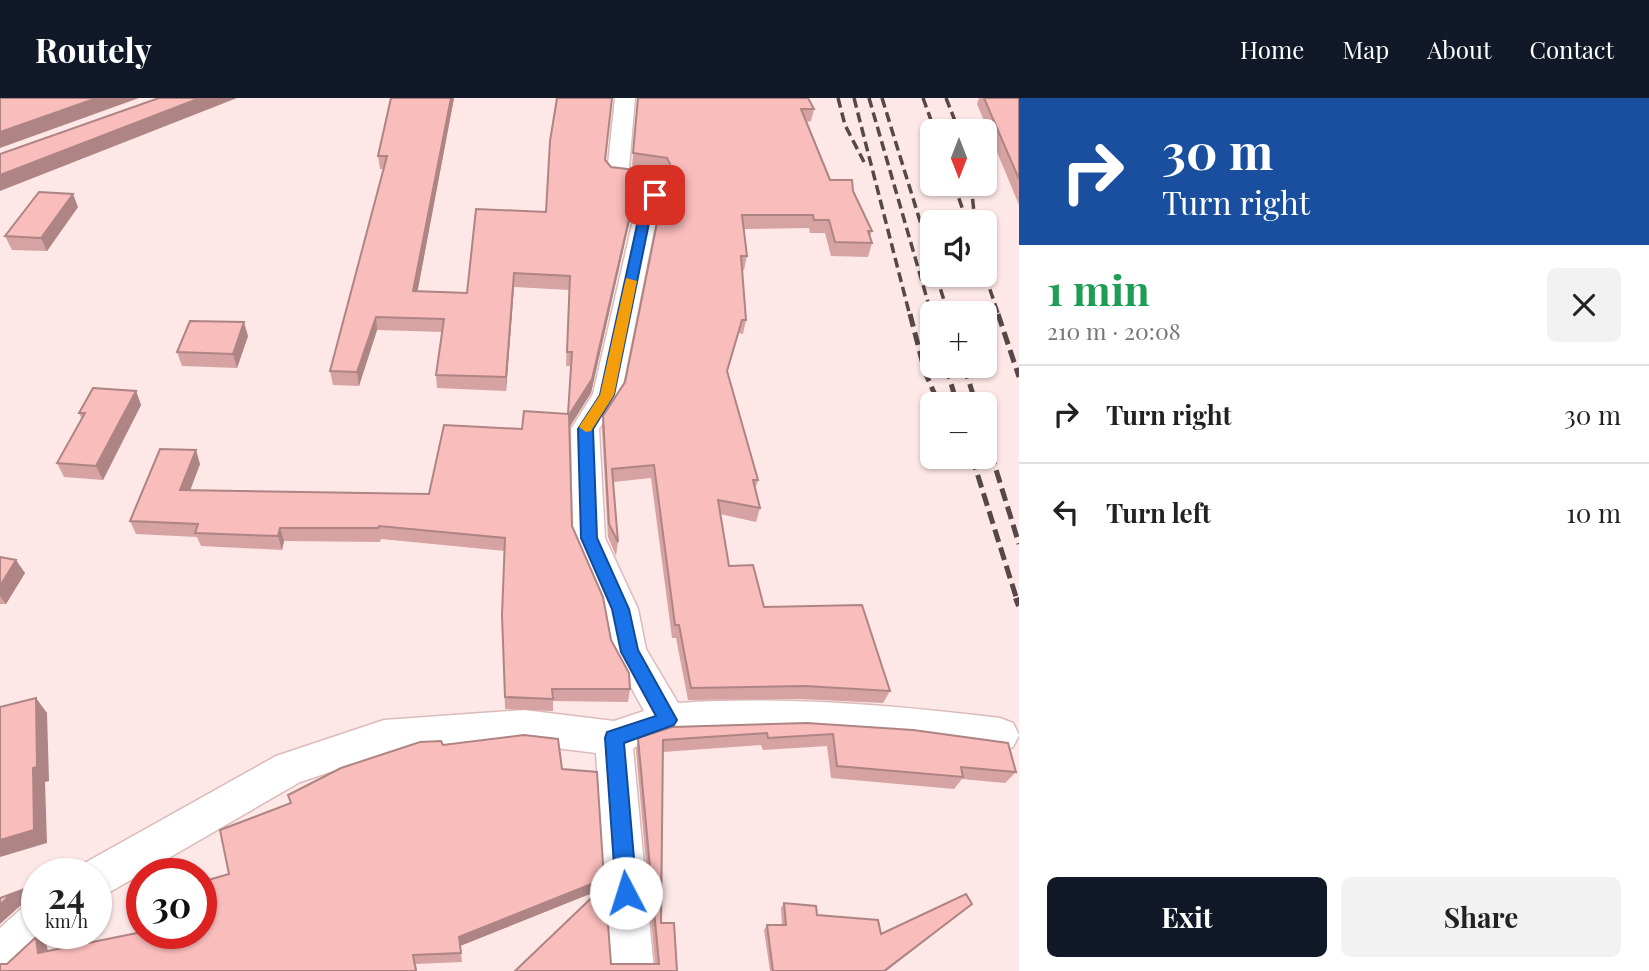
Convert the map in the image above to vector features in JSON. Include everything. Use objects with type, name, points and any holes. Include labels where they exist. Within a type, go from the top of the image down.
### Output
[{"type":"street","points":[[625,98],[618,173],[655,177],[654,213],[645,216],[607,395],[585,429],[589,538],[621,609],[629,652],[668,720]]},
{"type":"street","points":[[112,871],[289,768],[384,737],[524,727],[614,738],[668,720],[802,716],[905,723],[1000,735]]},
{"type":"street","points":[[614,738],[632,971]]},
{"type":"street","points":[[0,957],[21,938]]},
{"type":"building","points":[[0,98],[97,98],[0,132]]},
{"type":"building","points":[[159,98],[200,98],[0,175],[0,154]]},
{"type":"building","points":[[391,98],[451,98],[413,291],[467,293],[476,209],[546,212],[550,141],[557,98],[612,98],[605,160],[611,167],[643,171],[642,194],[633,202],[592,379],[569,415],[572,526],[603,597],[611,640],[629,673],[630,689],[552,689],[553,699],[505,697],[502,615],[505,538],[379,526],[280,528],[278,536],[195,533],[198,524],[130,521],[160,449],[196,450],[180,490],[429,494],[444,425],[522,429],[524,411],[568,414],[572,352],[567,352],[570,276],[514,273],[506,377],[436,375],[444,319],[376,317],[357,372],[330,371],[387,156],[378,156]]},
{"type":"building","points":[[638,98],[808,98],[814,109],[801,109],[830,180],[852,180],[853,191],[872,231],[868,231],[872,243],[835,242],[829,220],[814,220],[813,215],[742,215],[747,256],[741,256],[746,320],[742,320],[727,371],[758,480],[753,480],[760,508],[718,500],[729,566],[753,565],[764,607],[862,605],[890,691],[805,686],[691,688],[679,625],[675,625],[654,465],[612,469],[618,542],[609,524],[603,416],[625,382],[660,208],[670,200],[670,164],[667,158],[633,153]]},
{"type":"building","points":[[984,98],[1019,98],[1019,179],[998,130],[998,119],[993,119]]},
{"type":"building","points":[[39,192],[73,194],[41,238],[5,236]]},
{"type":"building","points":[[190,321],[244,322],[233,354],[177,352]]},
{"type":"building","points":[[93,388],[136,391],[96,466],[57,463],[85,413],[79,413]]},
{"type":"building","points":[[0,557],[16,560],[0,586]]},
{"type":"building","points":[[36,698],[34,830],[0,840],[0,707]]},
{"type":"building","points":[[807,723],[913,730],[1008,743],[1016,772],[961,767],[963,777],[837,766],[833,734],[768,738],[767,733],[663,740],[661,923],[674,923],[677,971],[515,971],[605,885],[611,964],[659,964],[638,738],[672,727]]},
{"type":"building","points":[[524,735],[558,739],[562,769],[597,772],[604,879],[459,937],[461,953],[413,955],[416,971],[0,971],[0,964],[7,964],[23,949],[38,949],[38,953],[58,949],[112,949],[112,938],[126,935],[126,949],[217,949],[217,877],[229,874],[220,830],[291,803],[288,795],[341,768],[420,742],[441,741],[443,745]]},
{"type":"building","points":[[21,890],[9,896],[0,905],[0,898]]},
{"type":"building","points":[[966,894],[972,904],[884,971],[773,971],[767,925],[786,925],[784,903],[816,906],[817,915],[878,920],[881,934]]},
{"type":"railway","points":[[838,98],[845,125],[864,162]]},
{"type":"railway","points":[[854,98],[910,316]]},
{"type":"railway","points":[[869,98],[928,301]]},
{"type":"railway","points":[[882,98],[920,221]]},
{"type":"railway","points":[[923,98],[931,119]]},
{"type":"railway","points":[[946,98],[954,119]]},
{"type":"railway","points":[[958,196],[963,210]]},
{"type":"railway","points":[[972,196],[974,210]]},
{"type":"railway","points":[[940,287],[944,301]]},
{"type":"railway","points":[[989,287],[999,316]]},
{"type":"railway","points":[[910,314],[925,372],[934,392]]},
{"type":"railway","points":[[998,314],[1019,377]]},
{"type":"railway","points":[[949,378],[954,392]]},
{"type":"railway","points":[[968,378],[972,392]]},
{"type":"railway","points":[[976,469],[1017,600]]},
{"type":"railway","points":[[996,469],[1019,544]]},
{"type":"railway","points":[[1016,598],[1019,606]]},
{"type":"slow traffic","points":[[586,427],[607,395],[631,281]]},
{"type":"route","points":[[626,893],[614,738],[668,720],[629,652],[621,609],[589,538],[585,429],[607,395],[637,248],[645,216],[654,213],[655,195]]}]
